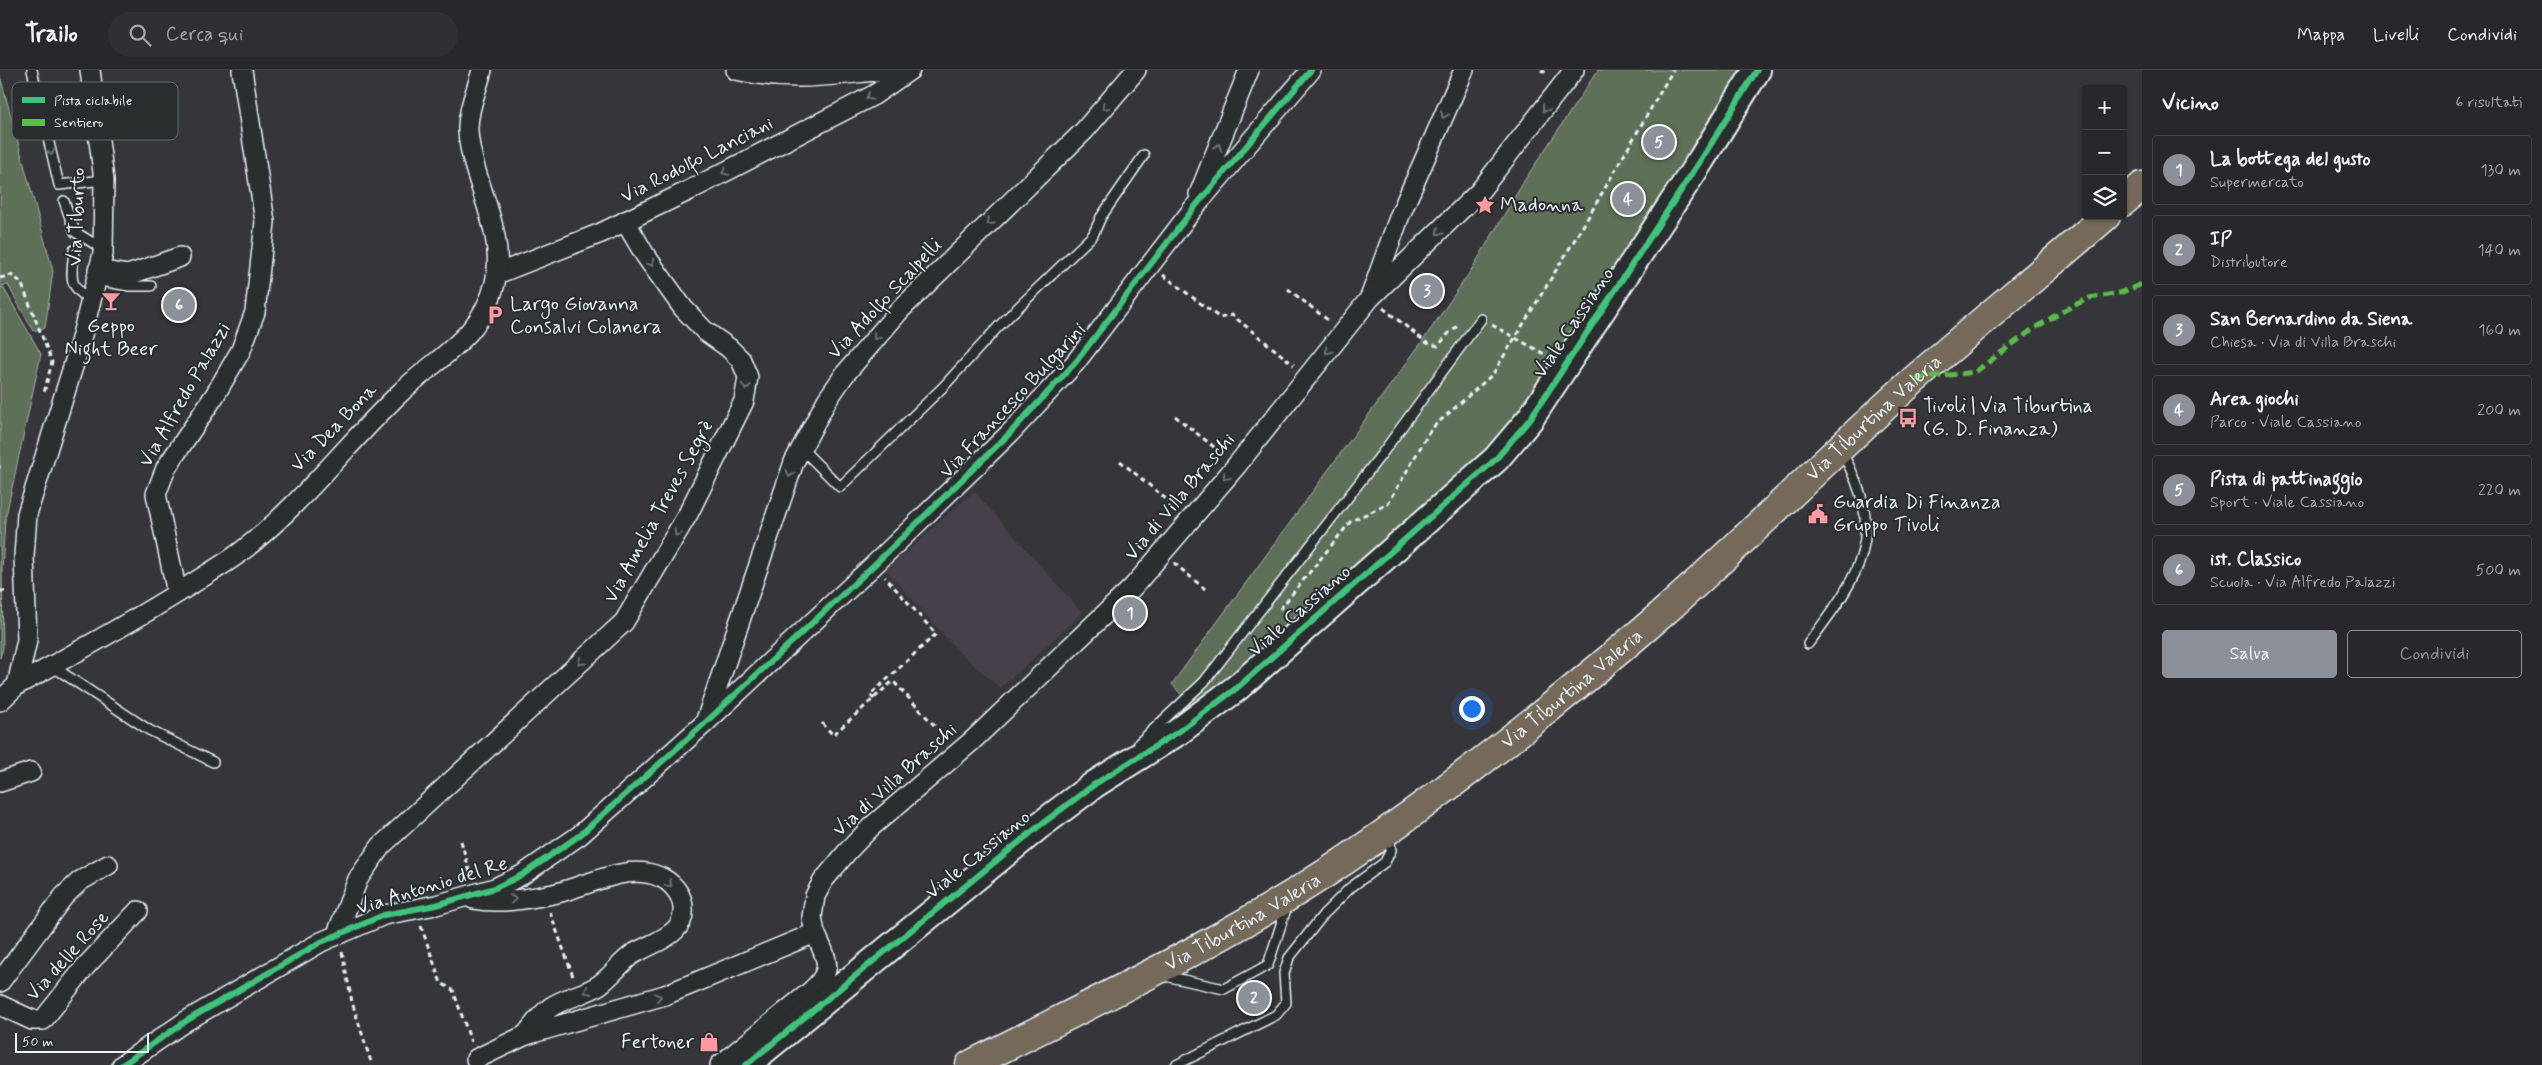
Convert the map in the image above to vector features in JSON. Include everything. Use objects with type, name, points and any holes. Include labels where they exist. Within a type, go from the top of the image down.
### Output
[{"type":"main road","points":[[2127,199],[2142,186]]},
{"type":"main road","name":"Via Tiburtina Valeria","points":[[970,1065],[1151,973],[1291,894],[1346,859],[1388,829],[1502,743],[1632,639],[1916,378],[2101,220]]},
{"type":"street","name":"Via Alfredo Palazzi","points":[[177,593],[156,494],[166,468],[215,394],[241,350],[255,312],[265,222],[242,70]]},
{"type":"street","name":"Via Dea Bona","points":[[0,701],[17,685],[177,593],[251,544],[287,510],[402,391],[465,339],[487,307],[497,274],[495,242],[468,134],[470,110],[482,70]]},
{"type":"street","points":[[736,70],[766,76],[799,79],[886,70]]},
{"type":"street","name":"Via Rodolfo Lanciani","points":[[497,274],[625,221],[874,95],[910,70]]},
{"type":"street","name":"Via Adolfo Scalpelli","points":[[705,723],[794,462],[836,386],[886,325],[915,294],[1084,130],[1136,70]]},
{"type":"street","points":[[1193,209],[1249,70]]},
{"type":"street","name":"Via Francesco Bulgarini","points":[[705,723],[874,565],[1010,433],[1076,363],[1193,209],[1311,70]]},
{"type":"street","points":[[1370,298],[1400,216],[1464,70]]},
{"type":"street","name":"Via di Villa Braschi","points":[[815,933],[812,912],[818,891],[847,852],[871,827],[972,741],[1133,587],[1192,519],[1370,298],[1479,192],[1574,70]]},
{"type":"street","name":"Viale Cassiano","points":[[746,1065],[1031,832],[1095,784],[1178,732],[1238,687],[1496,459],[1517,436],[1565,366],[1701,160],[1757,70]]},
{"type":"street","name":"Via Tiburto","points":[[17,685],[27,640],[24,556],[27,514],[77,354],[103,249],[104,180],[99,140]]},
{"type":"street","name":"Via Amelia Treves Segrè","points":[[337,934],[358,879],[381,846],[624,622],[688,514],[744,401],[748,377],[741,360],[729,348],[700,326],[683,308],[645,255],[625,221]]},
{"type":"street","points":[[97,275],[128,275],[180,257]]},
{"type":"street","name":"Via Antonio del Re","points":[[122,1065],[186,1021],[304,950],[337,934],[367,921],[470,895],[516,878],[566,846],[705,723]]},
{"type":"street","points":[[0,782],[31,772]]},
{"type":"street","name":"Via delle Rose","points":[[0,982],[64,896],[80,881],[108,865]]},
{"type":"street","points":[[470,895],[480,900],[506,900],[544,895],[622,874],[638,873],[654,875],[666,880],[682,900],[683,917],[672,935],[630,957],[601,984],[580,995],[560,1002],[545,1011],[526,1035]]},
{"type":"street","name":"Via delle Rose","points":[[0,1005],[32,1020],[43,1020],[85,967],[138,912]]},
{"type":"street","points":[[476,1059],[526,1035],[665,995],[815,933],[827,959],[826,972],[823,978],[811,991],[720,1065]]},
{"type":"lane","points":[[48,140],[59,185],[104,180]]},
{"type":"lane","points":[[801,448],[840,487],[942,387],[999,326],[1093,235],[1100,216],[1144,155]]},
{"type":"lane","points":[[64,201],[75,232],[103,249]]},
{"type":"lane","points":[[74,250],[72,283],[78,292],[91,300]]},
{"type":"lane","points":[[97,275],[129,286],[151,286]]},
{"type":"lane","points":[[1095,784],[1204,682],[1381,455],[1482,319]]},
{"type":"lane","points":[[1808,644],[1848,590],[1863,552],[1866,520],[1862,497],[1840,448]]},
{"type":"lane","points":[[52,666],[149,730],[213,762]]},
{"type":"lane","points":[[1176,1065],[1276,1014],[1283,1008],[1286,998],[1284,973],[1287,962],[1324,914],[1350,888],[1387,859],[1391,846],[1388,829]]},
{"type":"lane","points":[[1151,973],[1224,989],[1268,965],[1291,894]]},
{"type":"path","points":[[1279,610],[1351,521],[1388,504],[1432,429],[1493,374],[1586,221],[1673,70]]},
{"type":"path","points":[[1150,265],[1220,318],[1232,315],[1308,376]]},
{"type":"path","points":[[0,278],[11,274],[21,282],[52,362],[43,397]]},
{"type":"path","points":[[1288,289],[1344,332]]},
{"type":"path","points":[[1370,298],[1427,343]]},
{"type":"path","points":[[1482,319],[1565,366]]},
{"type":"path","points":[[1176,416],[1236,465]]},
{"type":"path","points":[[1120,461],[1192,519]]},
{"type":"path","points":[[1162,553],[1206,589]]},
{"type":"path","points":[[874,565],[936,634],[870,695],[874,699]]},
{"type":"path","points":[[0,591],[6,591]]},
{"type":"path","points":[[822,723],[833,735],[893,681],[939,731]]},
{"type":"path","points":[[460,841],[470,895]]},
{"type":"path","points":[[544,895],[580,995]]},
{"type":"path","points":[[416,909],[441,983],[453,990],[476,1059]]},
{"type":"path","points":[[337,934],[352,1002],[372,1065]]},
{"type":"shaded area","points":[[974,491],[1083,613],[1000,688],[957,650],[886,570]]},
{"type":"green space","points":[[1598,70],[1745,70],[1672,187],[1592,299],[1510,431],[1194,709],[1172,684],[1424,339],[1470,272],[1526,178]]},
{"type":"green space","points":[[0,76],[12,120],[12,140],[17,140],[53,271],[45,328],[33,331],[8,285],[0,286]]},
{"type":"green space","points":[[3,287],[41,354],[5,520],[2,570],[3,648],[0,658],[0,288]]},
{"type":"marked path","points":[[1916,379],[1975,372],[2033,329],[2065,310],[2089,298],[2120,293],[2142,284]]},
{"type":"cycle path","points":[[122,1065],[186,1021],[321,942],[384,915],[436,905],[495,888],[522,875],[580,835],[705,723],[874,565],[1010,433],[1075,363],[1193,209],[1311,70]]},
{"type":"cycle path","points":[[746,1065],[1039,826],[1095,784],[1178,732],[1238,687],[1496,459],[1530,419],[1701,160],[1757,70]]},
{"type":"place","name":"Pista di pattinaggio","points":[[1659,142]]},
{"type":"place","name":"Area giochi","points":[[1628,199]]},
{"type":"place","name":"Madonna","points":[[1485,205]]},
{"type":"place","name":"San Bernardino da Siena","points":[[1427,291]]},
{"type":"place","name":"Geppo Night Beer","points":[[111,301]]},
{"type":"place","name":"ist. Classico","points":[[179,305]]},
{"type":"place","name":"Largo Giovanna Consalvi Colanera","points":[[495,315]]},
{"type":"place","name":"Tivoli | Via Tiburtina (G. D. Finanza)","points":[[1908,418]]},
{"type":"place","name":"Guardia Di Finanza Gruppo Tivoli","points":[[1818,514]]},
{"type":"place","name":"La bottega del gusto","points":[[1130,613]]},
{"type":"place","name":"IP","points":[[1254,998]]},
{"type":"place","name":"Fertoner","points":[[709,1042]]}]
